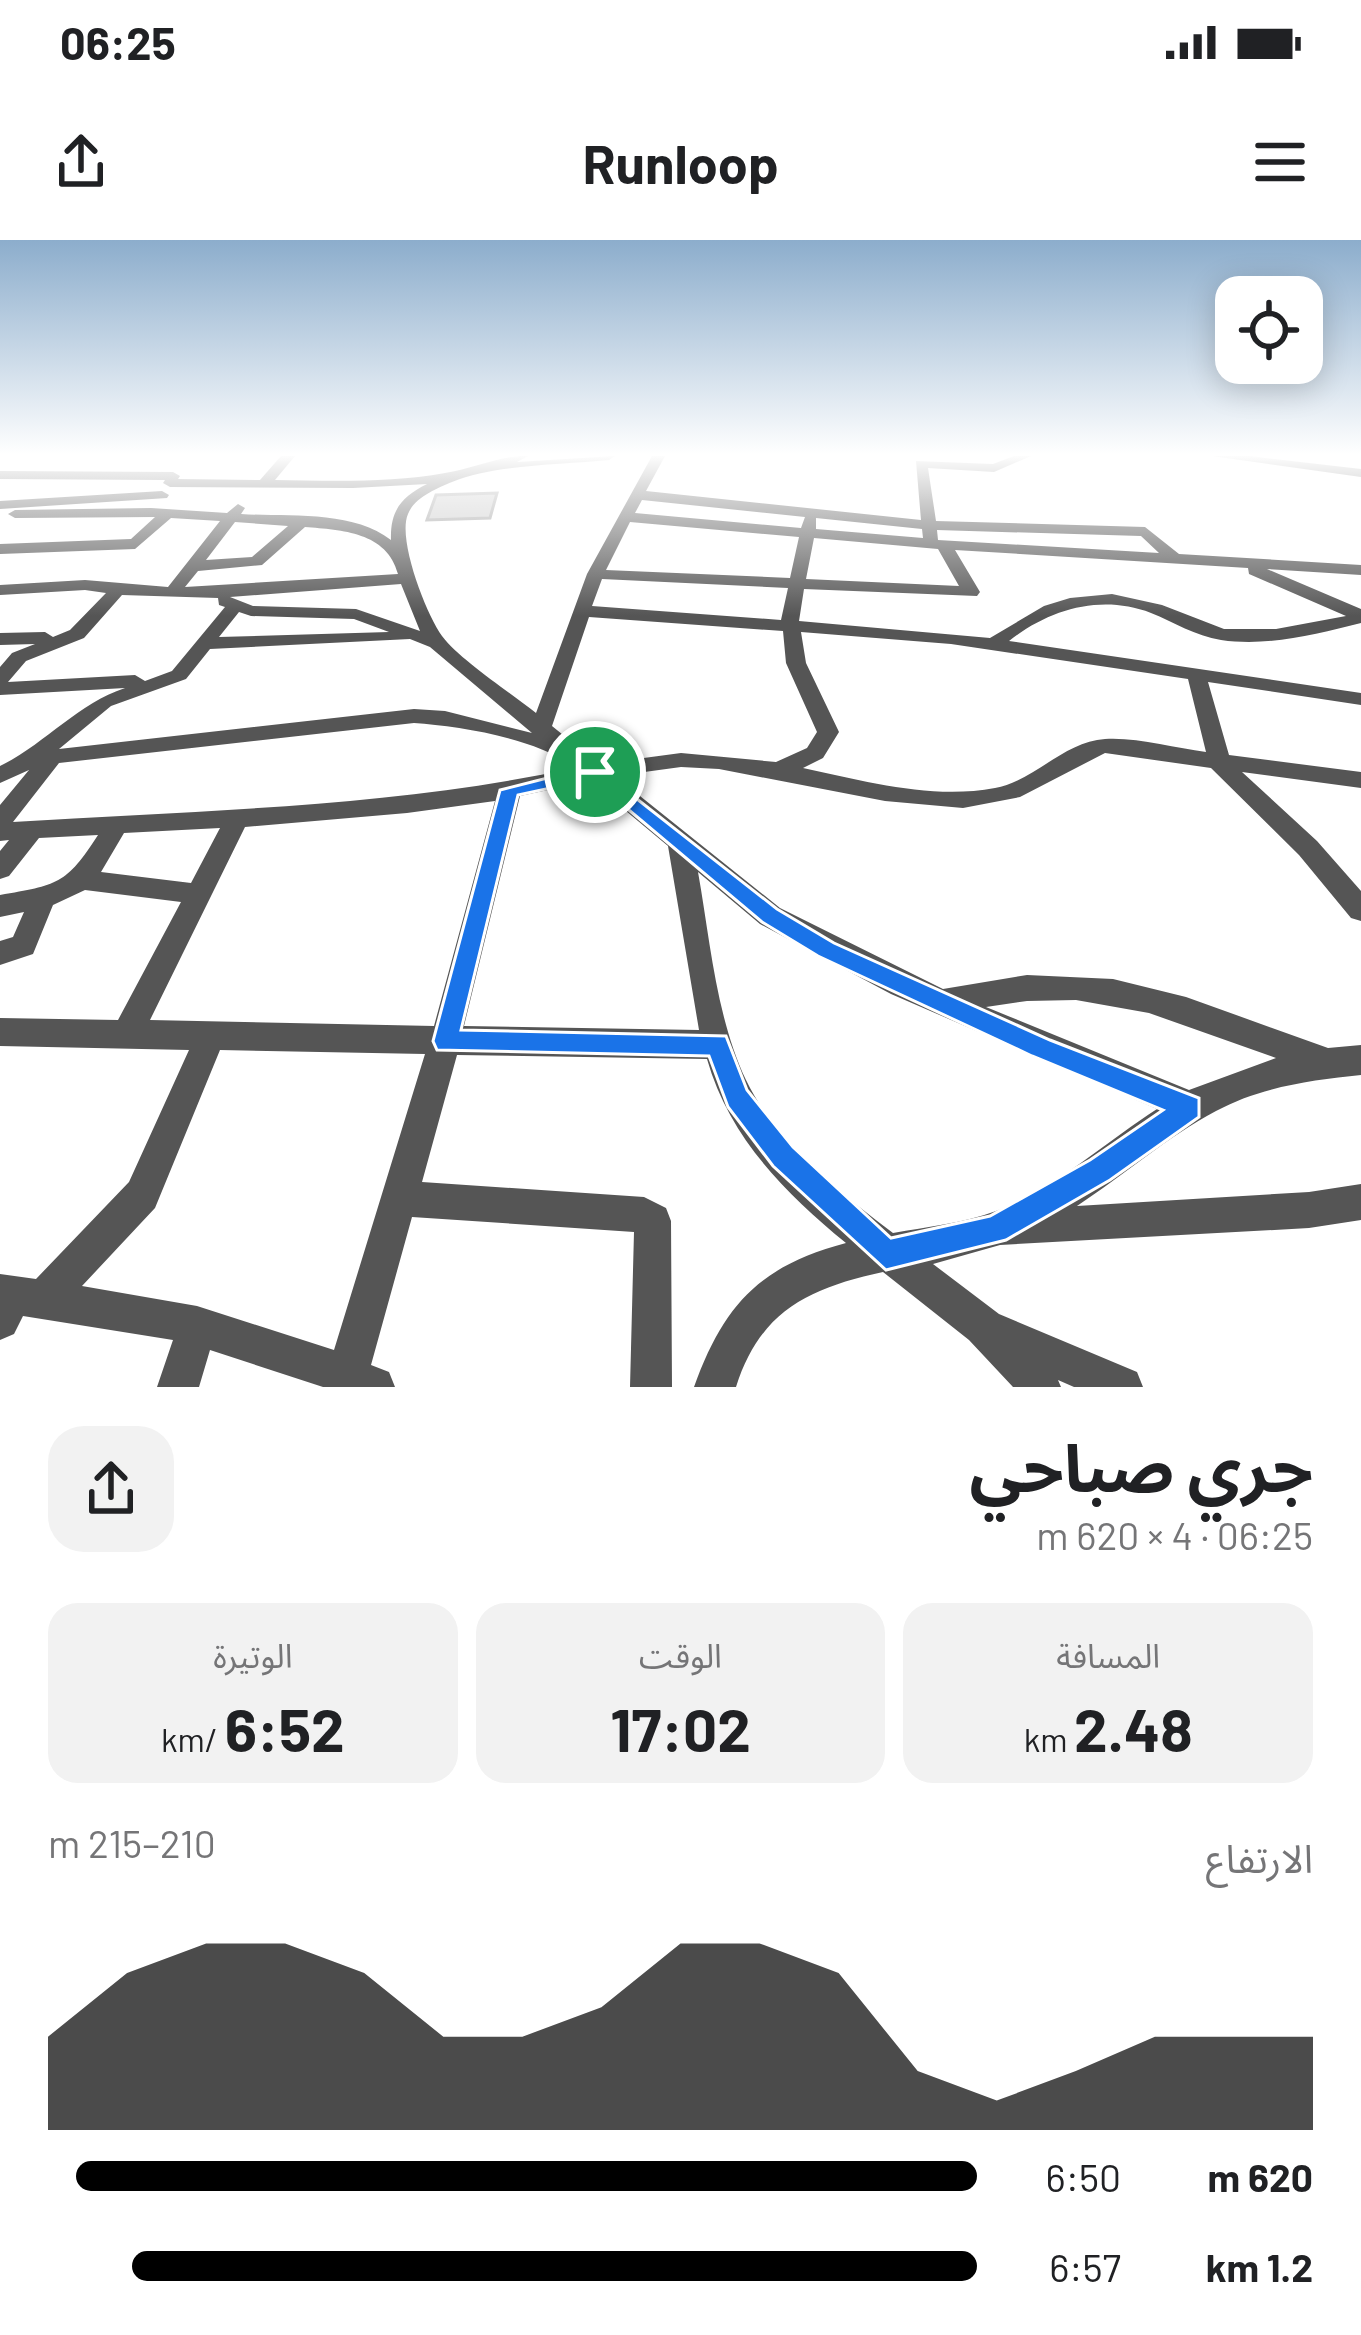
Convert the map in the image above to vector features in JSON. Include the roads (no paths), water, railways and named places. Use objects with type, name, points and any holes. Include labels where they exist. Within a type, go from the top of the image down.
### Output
[{"type":"street","points":[[0,526],[21,510]]},
{"type":"street","points":[[39,548],[82,510]]},
{"type":"street","points":[[0,549],[141,542],[160,510]]},
{"type":"street","points":[[172,593],[238,510]]},
{"type":"street","points":[[402,510],[401,556],[428,640]]},
{"type":"street","points":[[541,728],[595,574],[628,510]]},
{"type":"street","points":[[761,510],[938,544],[1036,549],[1116,577],[1196,629],[1256,638],[1361,617]]},
{"type":"street","points":[[595,574],[971,592],[938,544],[927,510]]},
{"type":"street","points":[[16,514],[159,513],[303,521],[358,528],[401,556]]},
{"type":"street","points":[[626,517],[1145,532],[1172,556]]},
{"type":"street","points":[[192,566],[256,562],[303,521]]},
{"type":"street","points":[[781,769],[815,753],[828,732],[796,663],[792,627],[795,585],[809,522]]},
{"type":"street","points":[[1025,528],[1036,549]]},
{"type":"street","points":[[85,585],[122,545]]},
{"type":"street","points":[[994,644],[1054,607],[1096,598],[1116,577],[1172,556],[1361,570]]},
{"type":"street","points":[[1219,557],[1287,581],[1361,617]]},
{"type":"street","points":[[1,591],[85,585],[216,593],[410,578]]},
{"type":"street","points":[[0,679],[19,657],[72,638],[118,590]]},
{"type":"street","points":[[216,593],[234,607],[356,614],[428,640],[770,916],[826,950],[1041,1048],[1190,1107]]},
{"type":"street","points":[[0,821],[42,758],[104,702],[187,668],[234,607]]},
{"type":"street","points":[[584,610],[994,644],[1361,699]]},
{"type":"street","points":[[0,638],[72,638]]},
{"type":"street","points":[[207,643],[428,640]]},
{"type":"street","points":[[1197,677],[1220,764],[1308,848],[1361,910]]},
{"type":"street","points":[[0,689],[168,679]]},
{"type":"street","points":[[0,775],[42,758],[414,716],[446,718],[566,748]]},
{"type":"street","points":[[0,832],[510,790],[679,760],[736,761],[954,797],[995,797],[1029,785],[1072,756],[1105,746],[1361,780]]},
{"type":"street","points":[[14,1302],[197,1327],[361,1381],[399,1198],[446,1041],[510,790]]},
{"type":"street","points":[[128,1034],[239,814]]},
{"type":"street","points":[[83,880],[117,824]]},
{"type":"street","points":[[0,869],[32,830]]},
{"type":"street","points":[[680,844],[717,1045],[737,1098],[783,1156],[886,1255],[986,1328],[1040,1387]]},
{"type":"street","points":[[0,906],[43,898],[83,880],[199,894]]},
{"type":"street","points":[[0,953],[23,946],[43,898]]},
{"type":"street","points":[[945,1001],[1038,987],[1098,989],[1154,1001],[1344,1061]]},
{"type":"street","points":[[0,1032],[717,1045]]},
{"type":"street","points":[[14,1302],[142,1195],[211,1036]]},
{"type":"street","points":[[995,1230],[1100,1170],[1190,1107],[1246,1084],[1344,1061]]},
{"type":"street","points":[[399,1198],[644,1215],[653,1221],[652,1387]]},
{"type":"street","points":[[715,1387],[746,1319],[778,1291],[814,1271],[995,1230],[1309,1210],[1361,1202]]},
{"type":"street","points":[[178,1387],[197,1327]]},
{"type":"street","points":[[986,1328],[1121,1387]]}]
